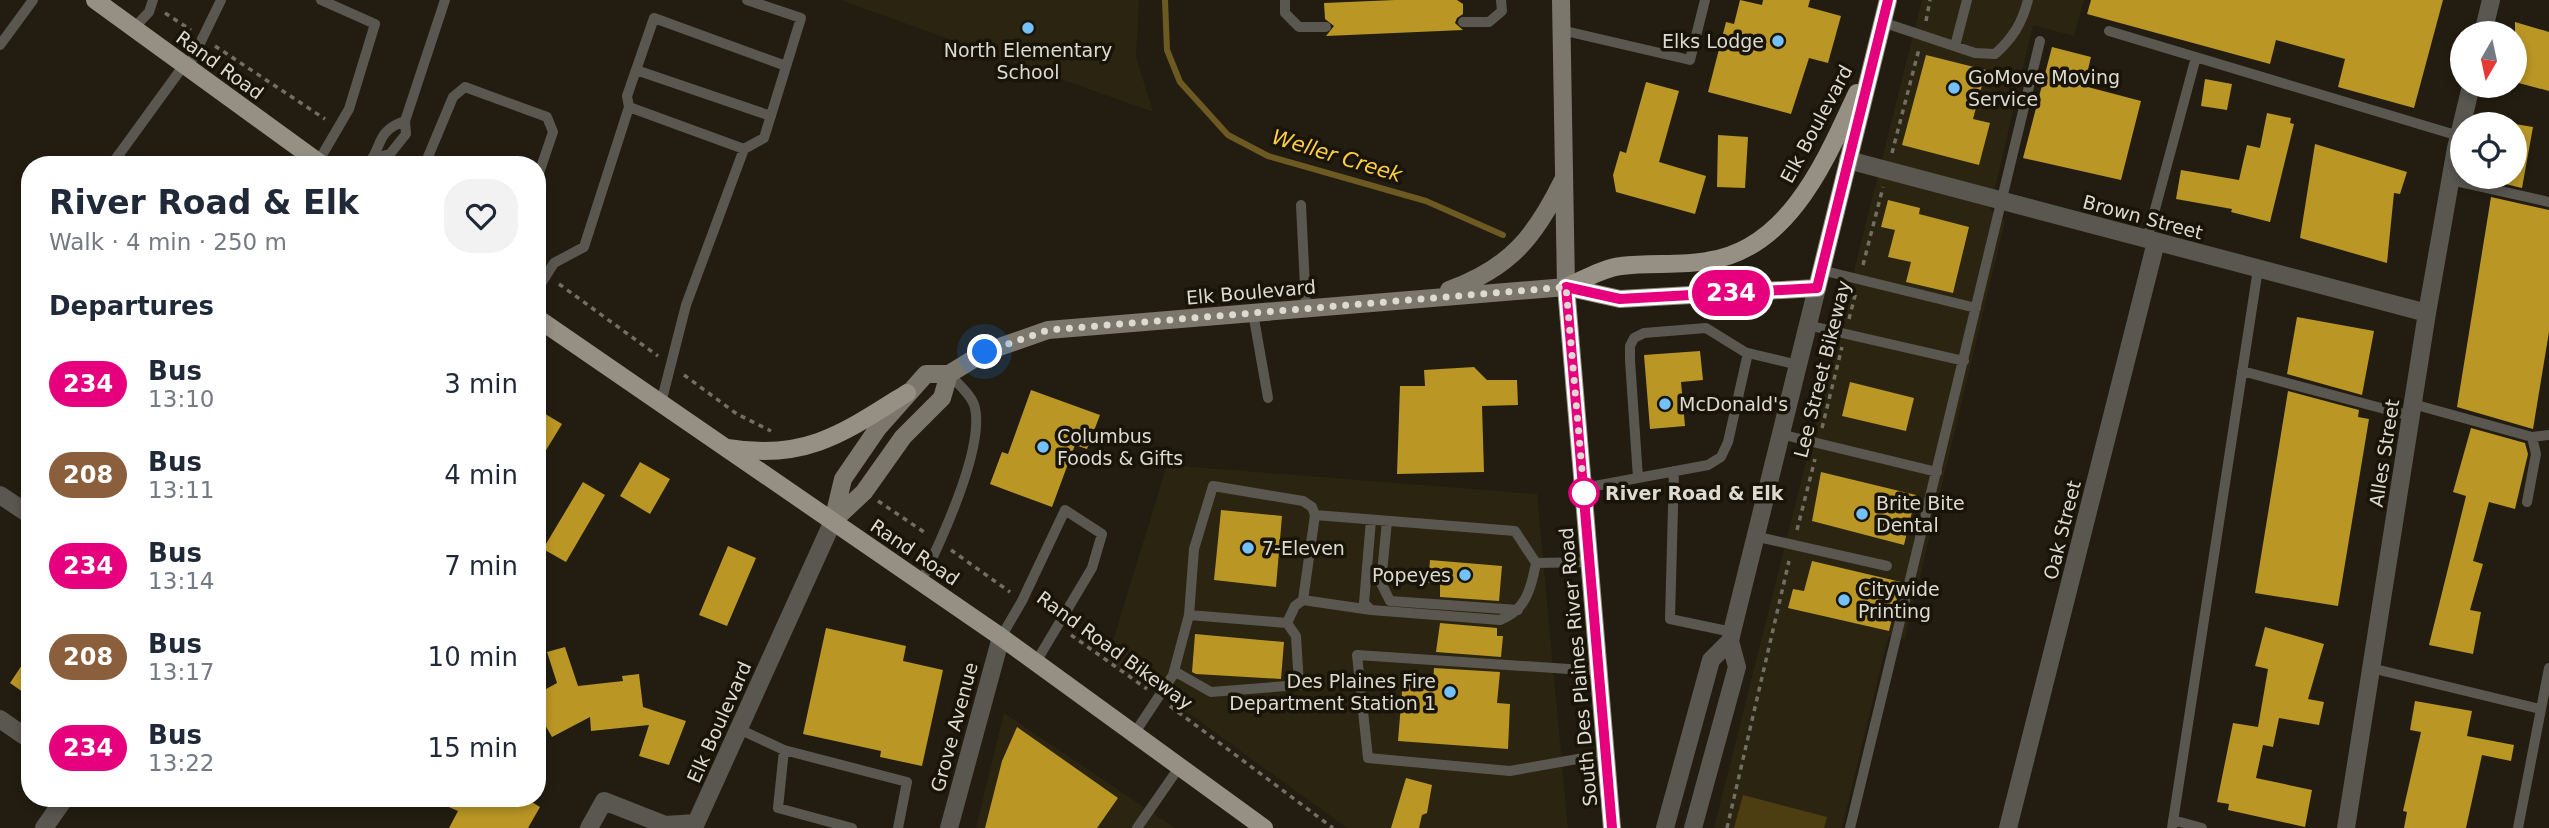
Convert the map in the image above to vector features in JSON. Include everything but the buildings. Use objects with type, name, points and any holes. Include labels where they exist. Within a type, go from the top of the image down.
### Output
[{"type":"main road","name":"Rand Road","points":[[95,0],[310,156]]},
{"type":"main road","name":"South Des Plaines River Road","points":[[1561,0],[1566,287],[1612,828]]},
{"type":"main road","points":[[1817,288],[1885,1]]},
{"type":"main road","name":"Elk Boulevard","points":[[1566,287],[1618,266],[1708,261],[1735,253],[1758,239],[1794,209],[1816,179],[1872,61]]},
{"type":"main road","points":[[1428,298],[1469,283],[1518,252],[1545,217],[1564,177]]},
{"type":"main road","name":"Elk Boulevard","points":[[832,522],[843,479],[907,393],[926,374],[949,374],[985,352],[1048,330],[1566,287],[1620,299],[1817,288]]},
{"type":"main road","name":"Rand Road","points":[[546,324],[1001,637],[1180,766],[1255,825]]},
{"type":"main road","name":"Elk Boulevard","points":[[832,522],[864,492],[903,437],[943,398],[949,374]]},
{"type":"main road","points":[[724,447],[748,451],[810,447],[838,436],[907,393]]},
{"type":"street","points":[[2486,21],[2491,0]]},
{"type":"street","name":"Brown Street","points":[[1848,160],[2427,313]]},
{"type":"street","name":"Alles Street","points":[[2346,828],[2427,313],[2450,186]]},
{"type":"street","name":"Oak Street","points":[[2008,828],[2151,241]]},
{"type":"street","points":[[1693,828],[1737,667],[1731,637],[1817,288]]},
{"type":"street","points":[[0,495],[21,509]]},
{"type":"street","name":"Elk Boulevard","points":[[589,828],[604,801],[665,825],[696,823],[832,522]]},
{"type":"street","name":"Grove Avenue","points":[[949,828],[1001,637]]},
{"type":"street","points":[[1665,828],[1712,660],[1731,637]]},
{"type":"street","points":[[0,719],[21,734]]},
{"type":"street","points":[[44,828],[59,807]]},
{"type":"lane","points":[[0,45],[33,0]]},
{"type":"lane","points":[[117,156],[186,66],[221,0]]},
{"type":"lane","points":[[321,0],[375,24],[349,109],[324,156]]},
{"type":"lane","points":[[385,156],[390,154],[406,134],[405,121],[445,0]]},
{"type":"lane","points":[[661,403],[685,305],[744,149],[764,138],[800,18],[747,0]]},
{"type":"lane","points":[[1285,0],[1285,13],[1299,27],[1326,27]]},
{"type":"lane","points":[[1463,22],[1489,22],[1502,11],[1501,0]]},
{"type":"lane","points":[[1561,30],[1690,60],[1705,0]]},
{"type":"lane","points":[[1955,46],[1966,0]]},
{"type":"lane","points":[[1882,22],[1975,53],[1995,54],[2011,40],[2023,19],[2028,0]]},
{"type":"lane","points":[[134,28],[149,12],[152,2]]},
{"type":"lane","points":[[546,276],[554,263],[584,247],[629,107],[627,96],[654,19],[786,66]]},
{"type":"lane","points":[[2109,31],[2450,133]]},
{"type":"lane","points":[[1850,828],[2040,41]]},
{"type":"lane","points":[[2151,241],[2196,57]]},
{"type":"lane","points":[[636,71],[771,116]]},
{"type":"lane","points":[[428,156],[453,97],[465,87],[547,117],[553,132],[545,156]]},
{"type":"lane","points":[[629,107],[744,149]]},
{"type":"lane","points":[[373,156],[376,145],[392,125],[405,121]]},
{"type":"lane","points":[[2491,189],[2549,202]]},
{"type":"lane","points":[[1301,205],[1307,308]]},
{"type":"lane","points":[[2202,828],[2172,824],[2258,269]]},
{"type":"lane","points":[[1821,270],[1976,308]]},
{"type":"lane","points":[[1253,313],[1268,398]]},
{"type":"lane","points":[[1807,325],[1964,361]]},
{"type":"lane","points":[[1638,478],[1630,360],[1630,346],[1634,338],[1644,333],[1706,328],[1748,354],[1798,365]]},
{"type":"lane","points":[[1584,488],[1708,465],[1721,457],[1728,442],[1748,354]]},
{"type":"lane","points":[[2242,371],[2532,437],[2549,435]]},
{"type":"lane","points":[[921,582],[940,542],[976,435],[975,405],[949,374]]},
{"type":"lane","points":[[1780,434],[1937,472]]},
{"type":"lane","points":[[2528,502],[2536,454],[2532,437]]},
{"type":"lane","points":[[1674,471],[1670,619],[1731,637]]},
{"type":"lane","points":[[1134,734],[1174,671],[1189,615],[1194,549],[1213,486],[1303,501],[1312,507],[1315,515],[1303,600],[1295,606],[1287,623]]},
{"type":"lane","points":[[1001,637],[1022,601],[1065,510],[1102,534],[1092,568],[1036,662]]},
{"type":"lane","points":[[1303,600],[1371,610],[1500,620],[1518,610],[1531,588],[1536,563],[1515,531],[1315,515]]},
{"type":"lane","points":[[1371,520],[1364,603],[1371,610]]},
{"type":"lane","points":[[1387,521],[1381,583],[1390,601],[1518,610]]},
{"type":"lane","points":[[1754,536],[1887,566]]},
{"type":"lane","points":[[1536,563],[1590,562]]},
{"type":"lane","points":[[1189,615],[1287,623]]},
{"type":"lane","points":[[1174,671],[1211,692],[1299,685],[1296,636],[1287,623]]},
{"type":"lane","points":[[1599,671],[1357,655],[1368,758],[1510,771],[1606,754]]},
{"type":"lane","points":[[2371,668],[2540,709]]},
{"type":"lane","points":[[2518,828],[2549,668]]},
{"type":"lane","points":[[739,729],[784,750],[907,782],[898,828]]},
{"type":"lane","points":[[784,750],[778,808],[852,828]]},
{"type":"lane","points":[[1137,828],[1180,766]]},
{"type":"path","name":"Lee Street Bikeway","points":[[1727,828],[1818,443],[1930,0]]},
{"type":"path","points":[[152,2],[338,128]]},
{"type":"path","name":"Rand Road Bikeway","points":[[877,500],[1022,601]]},
{"type":"path","name":"Rand Road Bikeway","points":[[1058,626],[1333,828]]},
{"type":"shaded area","name":"North Elementary School","points":[[840,0],[1139,0],[1136,57],[1153,112]]},
{"type":"shaded area","points":[[1922,0],[2084,0],[2074,36],[2033,25],[1990,210],[2005,221],[1905,639],[1888,637],[1842,828],[1714,828]]},
{"type":"shaded area","points":[[1167,465],[1537,494],[1568,828],[1347,828],[1191,715],[1107,660]]},
{"type":"shaded area","points":[[1004,713],[1175,828],[976,828]]},
{"type":"shaded area","points":[[1743,795],[1827,817],[1824,828],[1734,828]]},
{"type":"waterway","name":"Weller Creek","points":[[1165,0],[1167,50],[1180,82],[1228,135],[1268,156],[1426,201],[1503,235]]},
{"type":"bus line","name":"234","points":[[1612,828],[1566,287],[1620,299],[1817,288],[1888,0]]},
{"type":"place","name":"North Elementary School","points":[[1028,28]]},
{"type":"place","name":"Elks Lodge","points":[[1778,41]]},
{"type":"place","name":"GoMove Moving Service","points":[[1954,88]]},
{"type":"place","name":"McDonald's","points":[[1665,404]]},
{"type":"place","name":"Columbus Foods & Gifts","points":[[1043,447]]},
{"type":"place","name":"River Road & Elk","points":[[1584,493]]},
{"type":"place","name":"Brite Bite Dental","points":[[1862,514]]},
{"type":"place","name":"7-Eleven","points":[[1248,548]]},
{"type":"place","name":"Popeyes","points":[[1465,575]]},
{"type":"place","name":"Citywide Printing","points":[[1844,600]]},
{"type":"place","name":"Des Plaines Fire Department Station 1","points":[[1450,692]]},
{"type":"route","points":[[985,352],[1048,330],[1566,287],[1584,493]]}]
